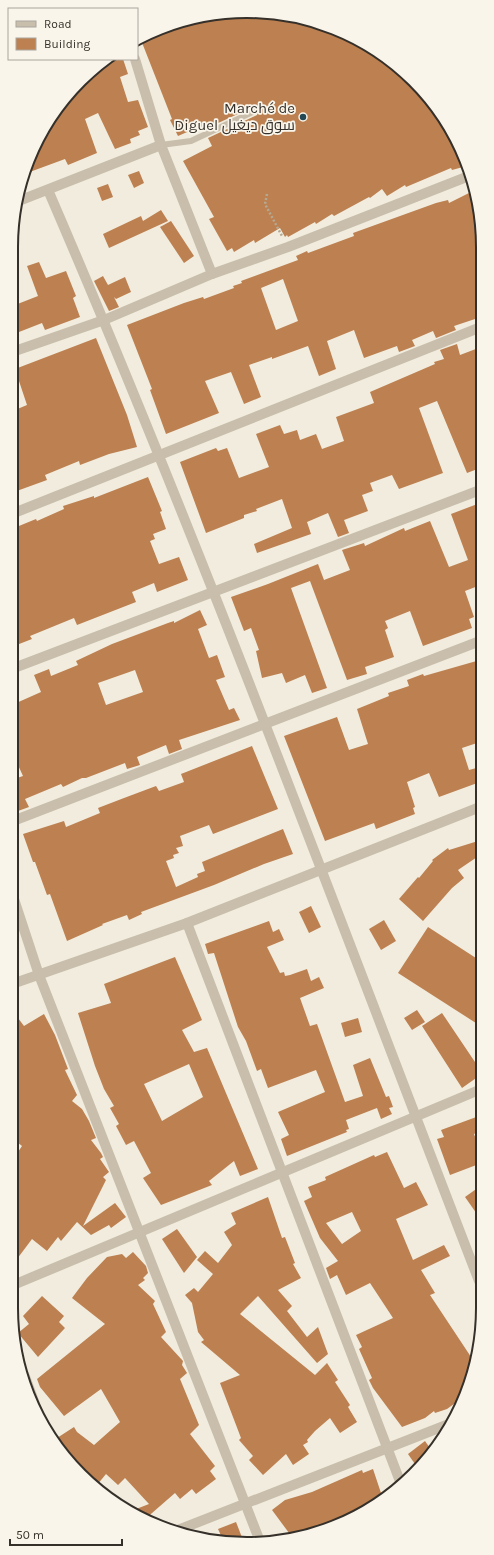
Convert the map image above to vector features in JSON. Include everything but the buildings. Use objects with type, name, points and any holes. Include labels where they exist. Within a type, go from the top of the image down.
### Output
[{"type":"street","points":[[135,60],[161,145],[212,274]]},
{"type":"street","points":[[23,199],[161,145]]},
{"type":"street","points":[[18,349],[104,320],[212,274],[288,247],[465,177]]},
{"type":"street","points":[[48,190],[104,320],[159,455],[476,1272]]},
{"type":"street","points":[[18,511],[476,329]]},
{"type":"street","points":[[18,667],[213,594],[476,492]]},
{"type":"street","points":[[18,819],[476,643]]},
{"type":"street","points":[[18,981],[187,923],[476,809]]},
{"type":"street","points":[[18,911],[39,975],[258,1537]]},
{"type":"street","points":[[187,923],[399,1479]]},
{"type":"street","points":[[18,1283],[476,1091]]},
{"type":"street","points":[[184,1528],[388,1450],[442,1427]]},
{"type":"lane","points":[[161,145],[191,141],[255,111]]},
{"type":"path","points":[[267,194],[265,204],[288,247]]},
{"type":"place","name":"Marché de Diguel سوق ديغيل","points":[[303,117]]}]
